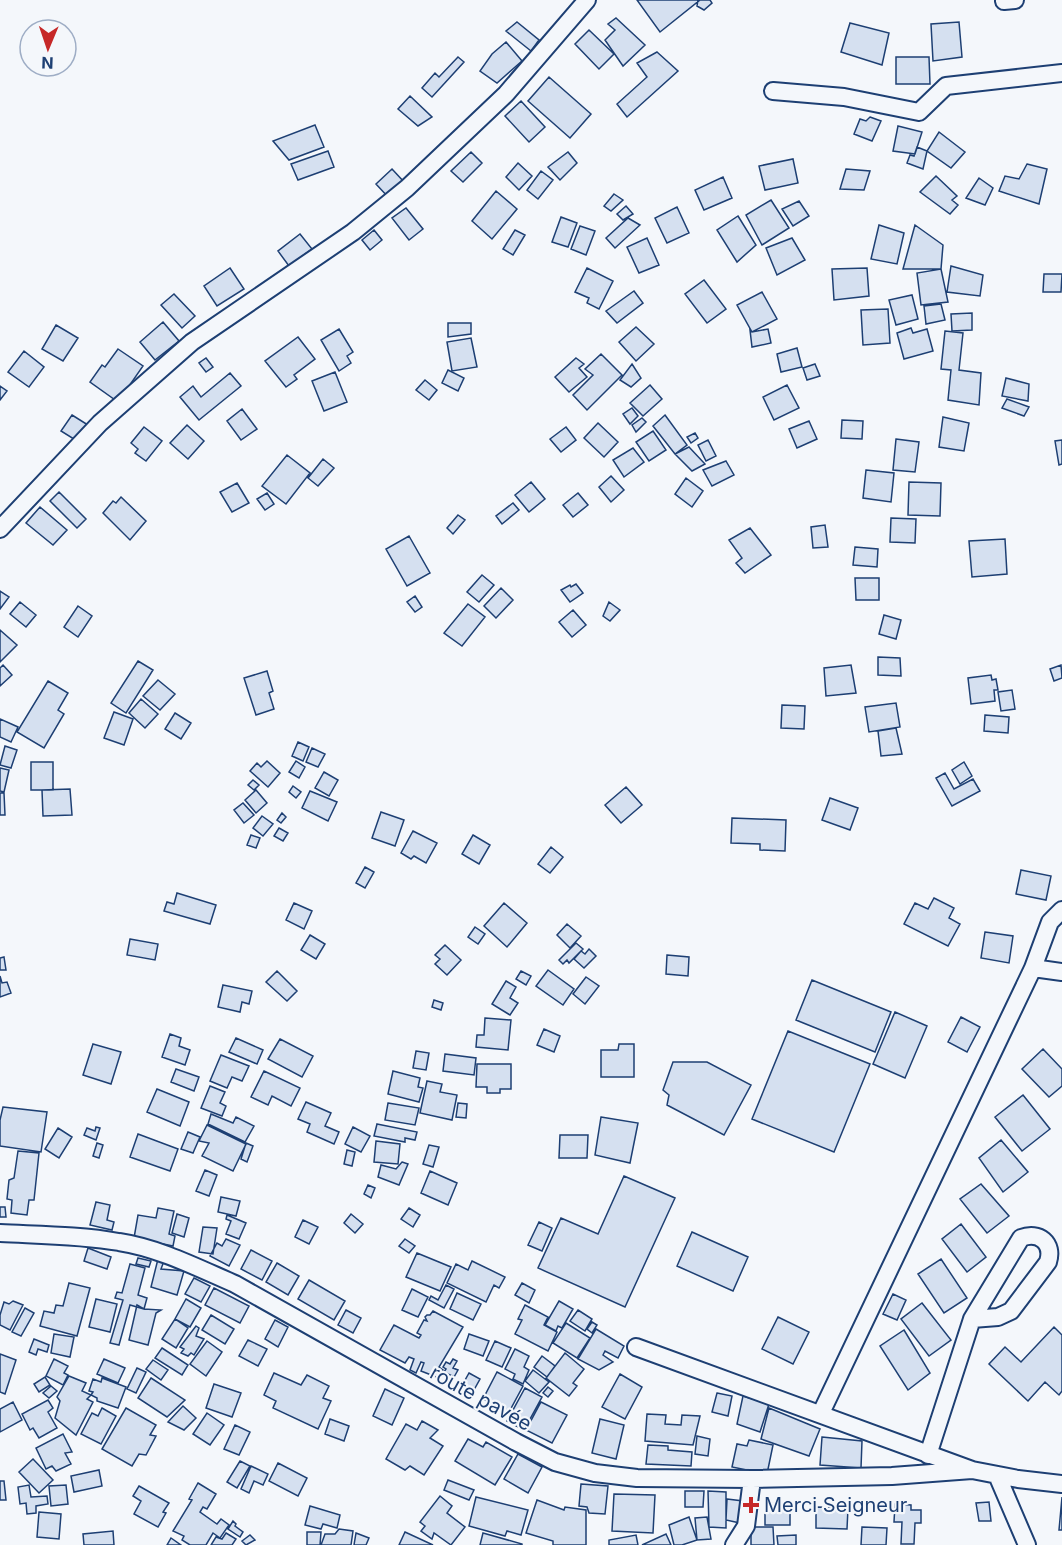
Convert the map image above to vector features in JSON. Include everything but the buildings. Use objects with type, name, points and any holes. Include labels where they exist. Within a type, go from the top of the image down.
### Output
[{"type":"street","points":[[0,529],[100,423],[192,342],[353,232],[406,188],[507,94],[587,0]]},
{"type":"street","points":[[773,91],[844,97],[919,112],[946,86],[1062,78]]},
{"type":"street","points":[[821,1413],[1033,968],[1050,922],[1062,910]]},
{"type":"street","points":[[1033,968],[1062,972]]},
{"type":"street","name":"route pavée","points":[[0,1233],[120,1242],[153,1250],[235,1284],[516,1442],[555,1461],[595,1473],[637,1478],[752,1479],[892,1476],[972,1470]]},
{"type":"street","points":[[928,1455],[972,1319],[1021,1238],[1029,1235],[1039,1237],[1049,1245],[1051,1253],[1048,1262],[1011,1311],[998,1317],[972,1319]]},
{"type":"street","points":[[636,1347],[972,1470],[1062,1484]]},
{"type":"street","points":[[997,1475],[1027,1545]]},
{"type":"street","points":[[734,1545],[746,1526],[752,1479]]},
{"type":"place","name":"Merci Seigneur","points":[[751,1505]]}]
